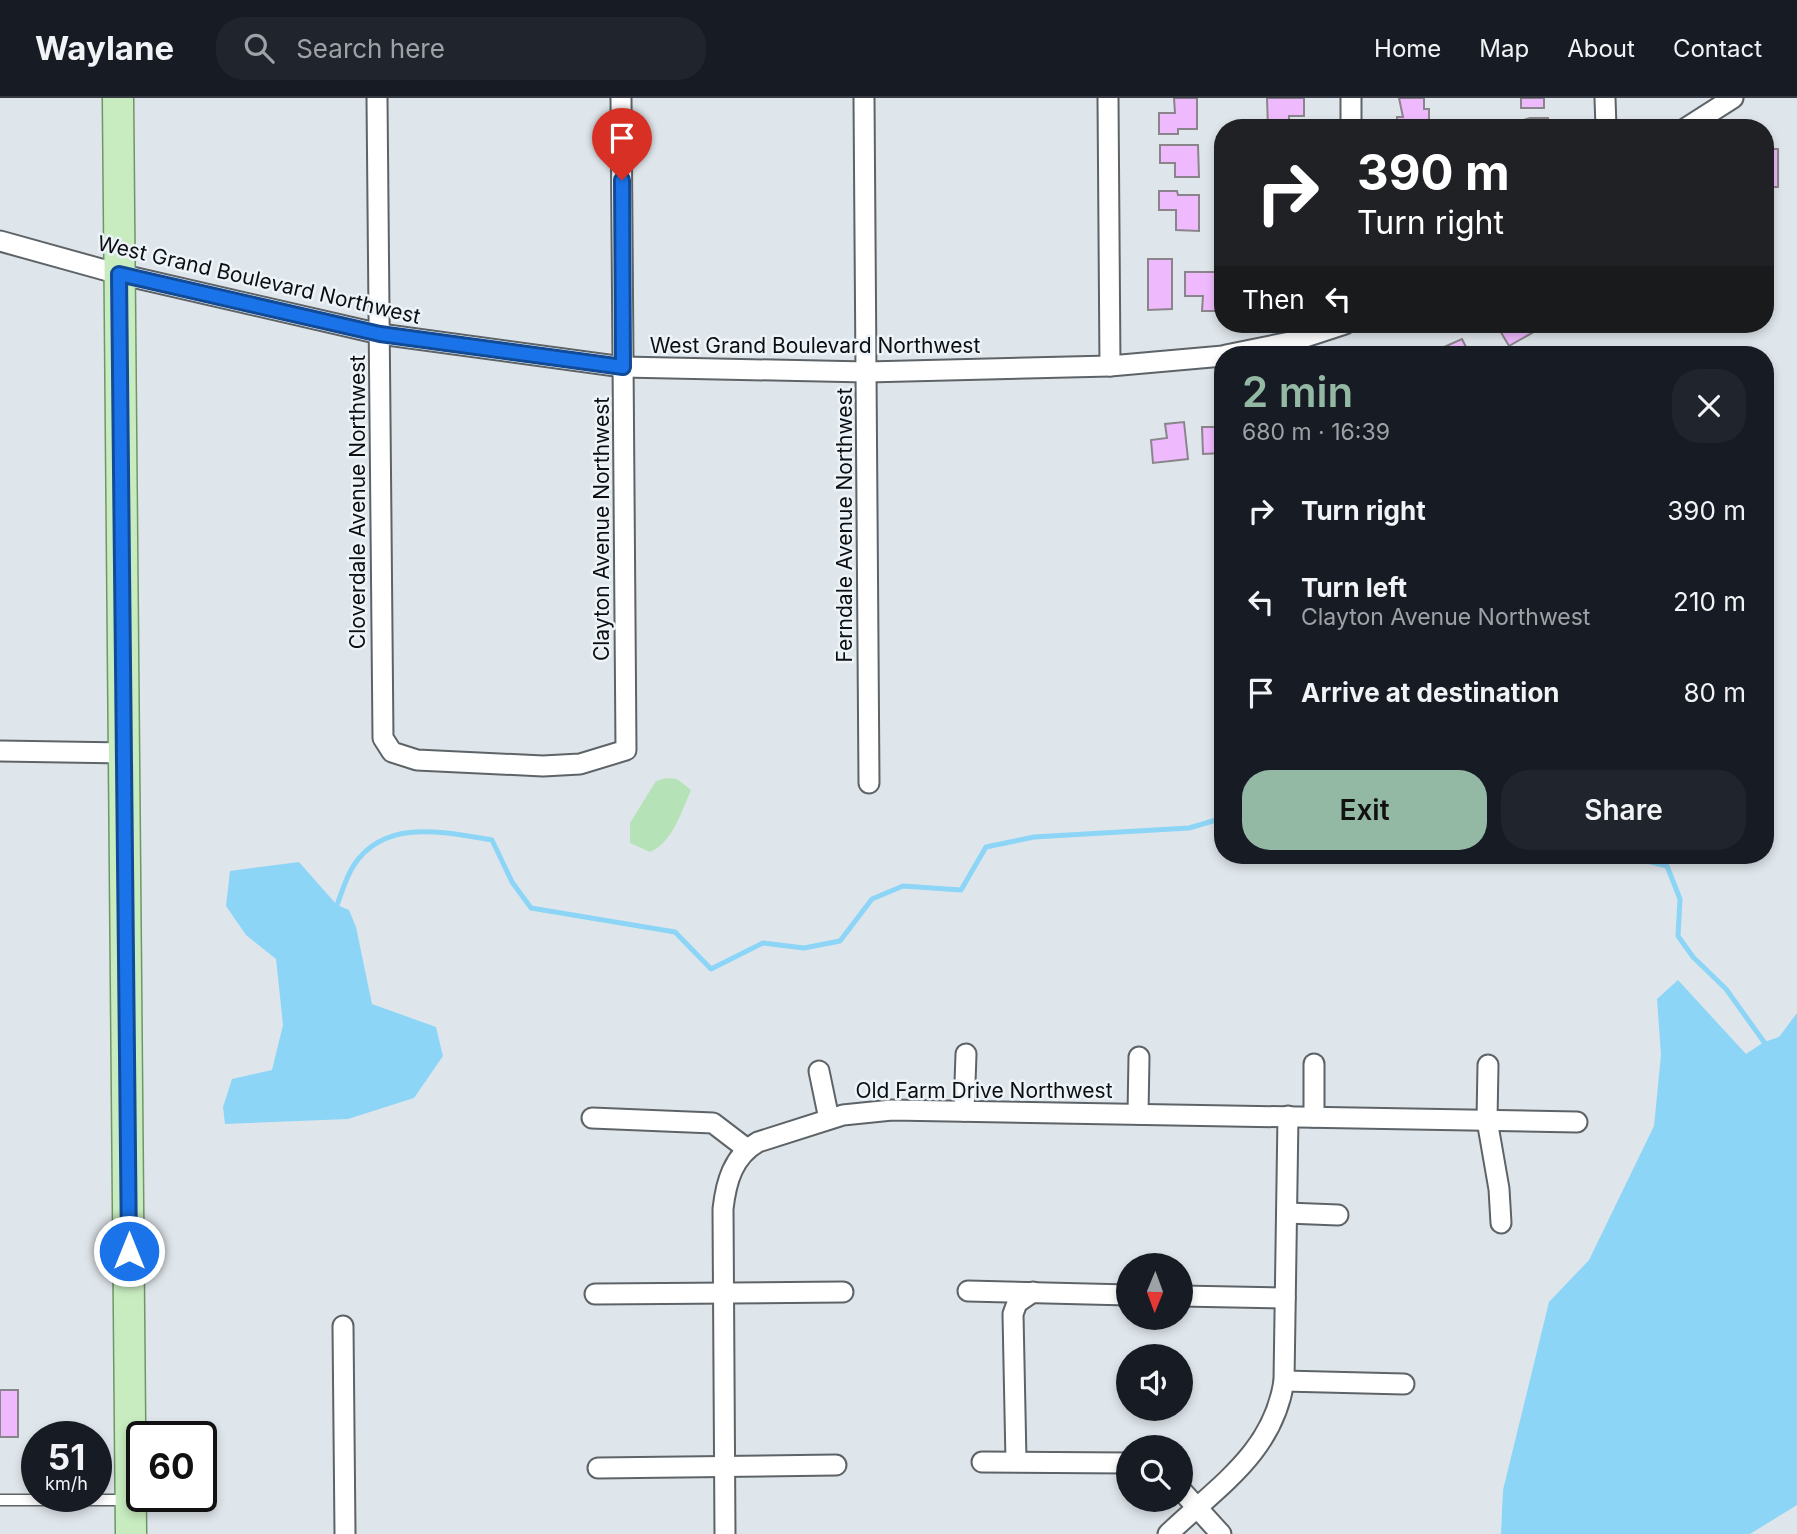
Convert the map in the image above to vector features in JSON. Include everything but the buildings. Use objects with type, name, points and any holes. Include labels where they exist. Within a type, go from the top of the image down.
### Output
[{"type":"main road","points":[[118,98],[130,1421]]},
{"type":"main road","points":[[131,1512],[131,1534]]},
{"type":"street","name":"Cloverdale Avenue Northwest","points":[[377,98],[383,738],[392,752],[417,760],[543,766],[580,764],[626,750]]},
{"type":"street","name":"Clayton Avenue Northwest","points":[[621,98],[626,750]]},
{"type":"street","name":"Ferndale Avenue Northwest","points":[[864,98],[869,783]]},
{"type":"street","points":[[1108,98],[1110,366]]},
{"type":"street","points":[[1351,98],[1351,119]]},
{"type":"street","points":[[1605,98],[1606,119]]},
{"type":"street","points":[[1700,119],[1733,98]]},
{"type":"street","name":"West Grand Boulevard Northwest","points":[[0,241],[119,274],[380,334],[623,367],[867,372],[1110,366],[1214,356]]},
{"type":"street","name":"West Grand Boulevard Northwest","points":[[1270,346],[1318,333]]},
{"type":"street","points":[[0,751],[125,753]]},
{"type":"street","points":[[964,1111],[966,1054]]},
{"type":"street","points":[[1138,1114],[1139,1057]]},
{"type":"street","points":[[1314,1064],[1314,1117]]},
{"type":"street","points":[[1488,1065],[1487,1120],[1499,1189],[1501,1223]]},
{"type":"street","points":[[819,1071],[829,1119]]},
{"type":"street","name":"Old Farm Drive Northwest","points":[[747,1149],[829,1119],[873,1111],[1577,1122]]},
{"type":"street","points":[[1168,1534],[1265,1438],[1278,1414],[1284,1381],[1288,1116]]},
{"type":"street","points":[[592,1118],[713,1123],[747,1149],[735,1166],[725,1195],[724,1534]]},
{"type":"street","points":[[1287,1213],[1338,1215]]},
{"type":"street","points":[[968,1291],[1116,1295]]},
{"type":"street","points":[[595,1294],[843,1292]]},
{"type":"street","points":[[1016,1461],[1013,1314],[1017,1303],[1033,1293]]},
{"type":"street","points":[[1194,1296],[1285,1298]]},
{"type":"street","points":[[343,1326],[345,1534]]},
{"type":"street","points":[[1284,1381],[1404,1384]]},
{"type":"street","points":[[982,1462],[1116,1463]]},
{"type":"street","points":[[598,1468],[835,1465]]},
{"type":"street","points":[[1193,1503],[1221,1534]]},
{"type":"lane","points":[[0,1500],[126,1500]]},
{"type":"green space","points":[[677,779],[691,790],[670,834],[658,848],[650,852],[630,843],[630,823],[656,781]]},
{"type":"water","points":[[299,862],[337,905],[349,910],[356,927],[372,1004],[436,1027],[443,1056],[414,1098],[348,1119],[225,1124],[223,1107],[232,1079],[272,1070],[283,1025],[276,959],[246,935],[226,906],[230,871]]},
{"type":"water","points":[[1678,980],[1746,1054],[1764,1042],[1779,1037],[1797,1013],[1797,1505],[1750,1534],[1501,1534],[1503,1490],[1549,1302],[1589,1260],[1654,1126],[1661,1055],[1657,999]]},
{"type":"waterway","points":[[337,905],[354,865],[367,850],[382,840],[417,832],[492,840],[512,882],[531,908],[675,932],[711,969],[763,943],[804,948],[840,941],[872,899],[903,886],[961,890],[986,847],[1034,837],[1189,828],[1214,821]]},
{"type":"waterway","points":[[1659,864],[1667,866],[1680,899],[1678,936],[1693,957],[1726,989],[1764,1042]]},
{"type":"route","points":[[129,1251],[119,274],[380,334],[623,367],[622,180]]}]
